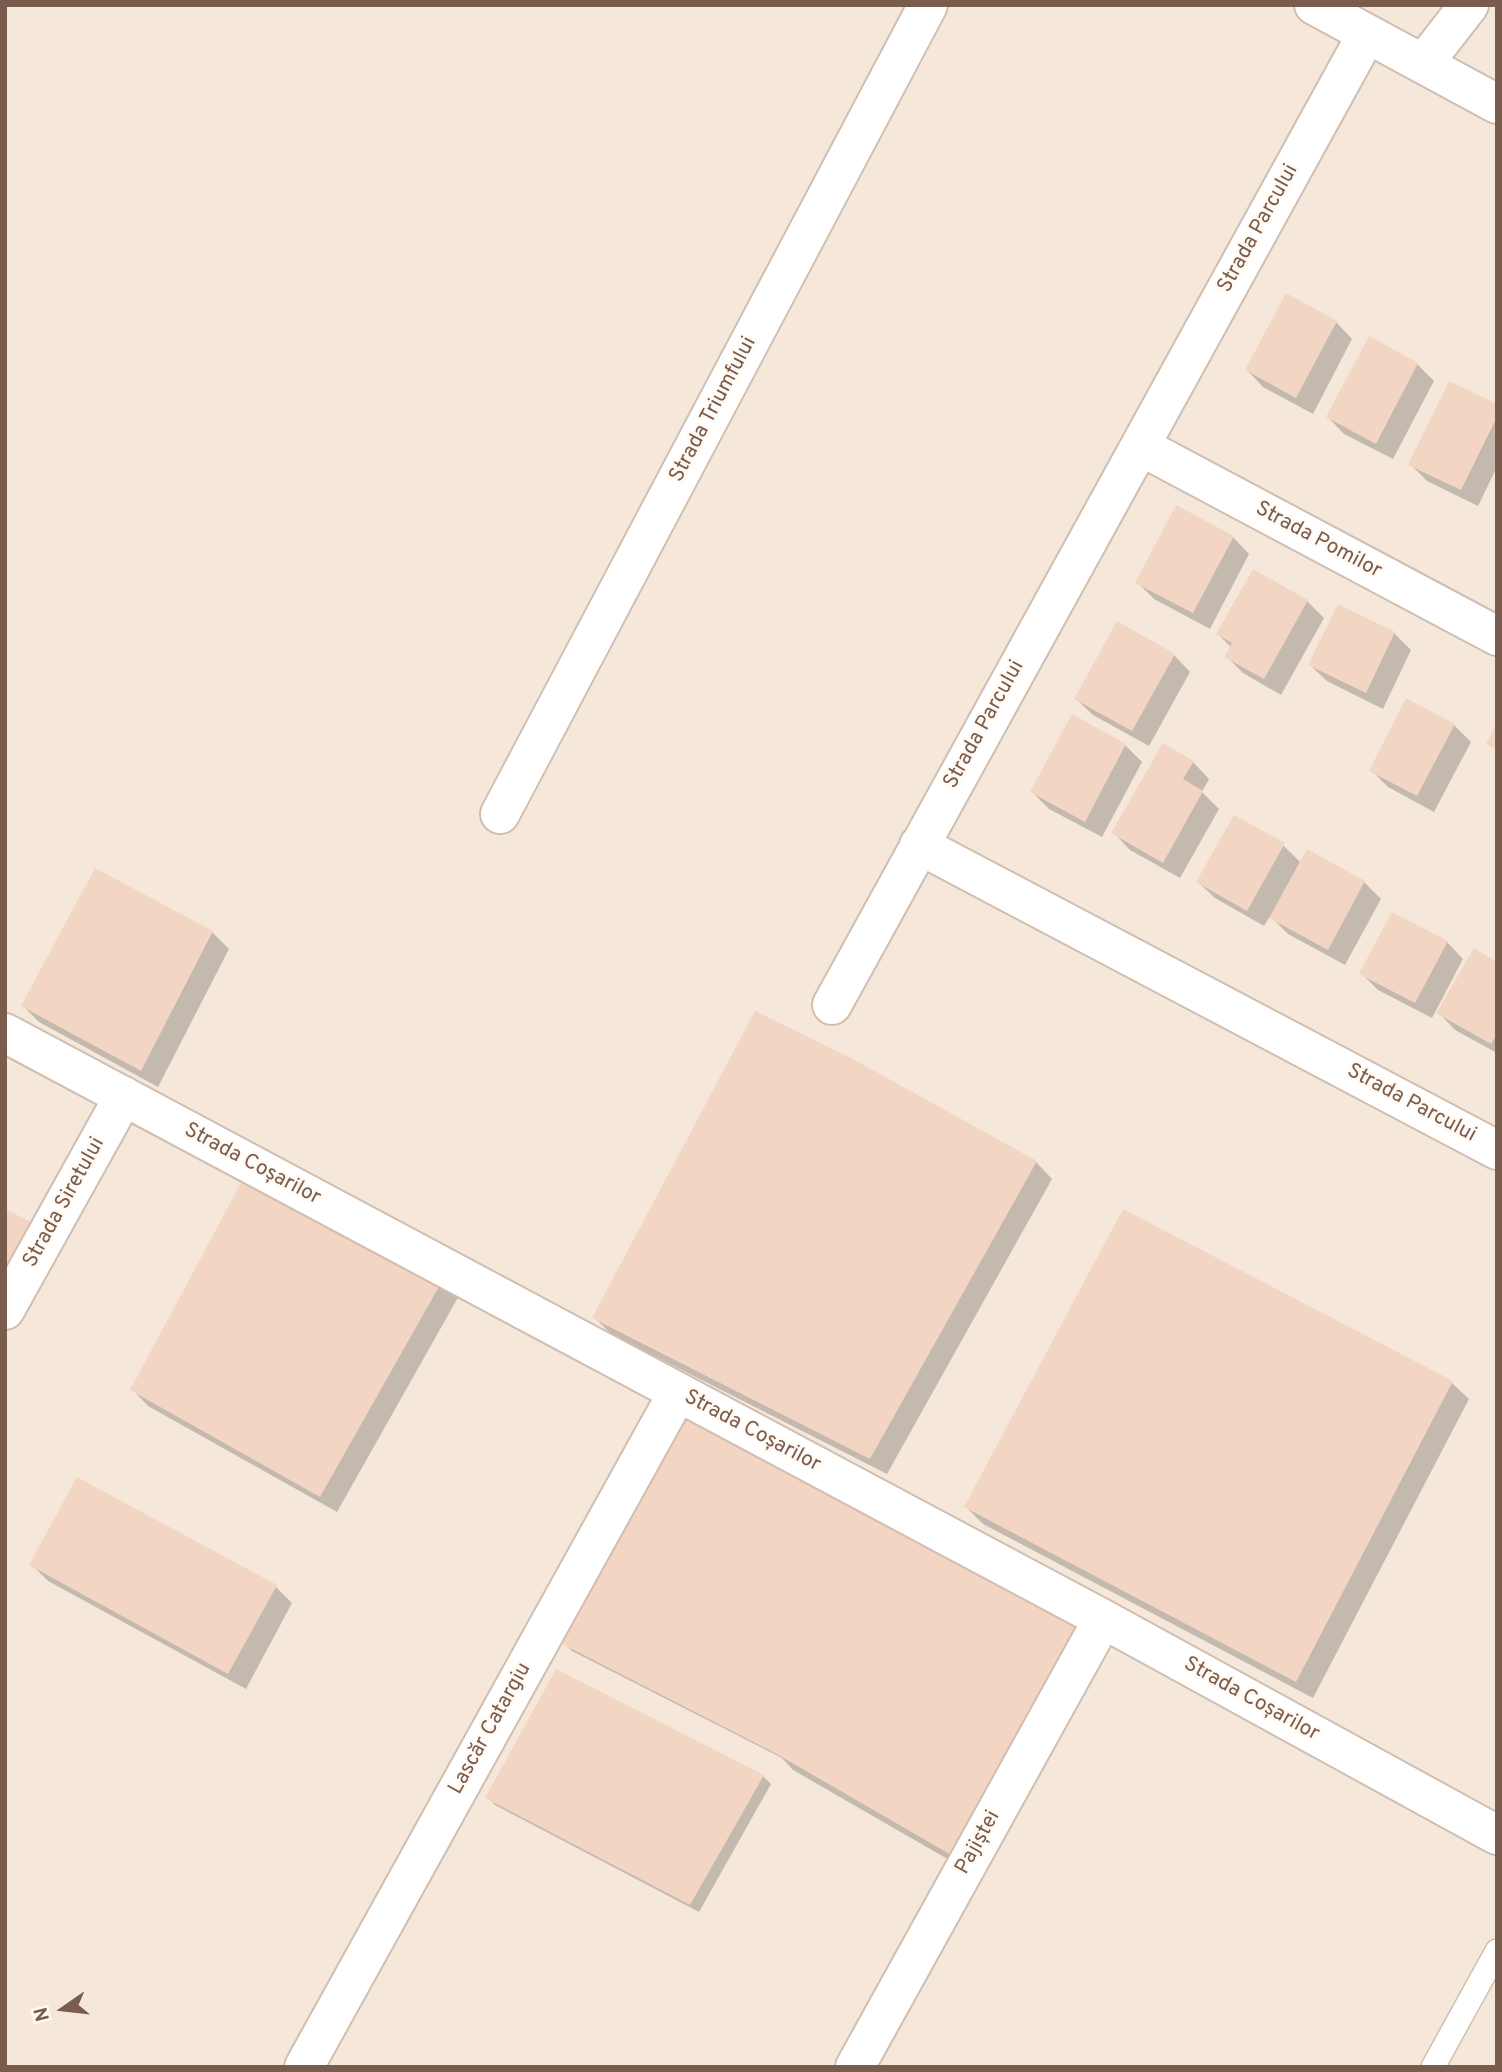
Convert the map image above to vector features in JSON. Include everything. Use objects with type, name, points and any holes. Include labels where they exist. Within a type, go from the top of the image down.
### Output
[{"type":"street","name":"Strada Triumfului","points":[[500,814],[928,5]]},
{"type":"street","points":[[1314,5],[1497,104]]},
{"type":"street","points":[[1423,64],[1469,5]]},
{"type":"street","name":"Strada Parcului","points":[[1367,34],[919,845],[1497,1150]]},
{"type":"street","name":"Strada Pomilor","points":[[1140,446],[1497,636]]},
{"type":"street","points":[[832,1006],[919,845]]},
{"type":"street","name":"Strada Coșarilor","points":[[5,1033],[1102,1619],[1497,1835]]},
{"type":"street","name":"Strada Siretului","points":[[5,1310],[124,1096]]},
{"type":"street","name":"Lascăr Catargiu","points":[[304,2067],[678,1392]]},
{"type":"street","name":"Pajiștei","points":[[855,2067],[1102,1619]]},
{"type":"lane","points":[[1433,2067],[1497,1951]]},
{"type":"shaded area","points":[[5,5],[1497,5],[1497,2067],[5,2067]]},
{"type":"building","points":[[1286,293],[1337,321],[1296,398],[1245,370]]},
{"type":"building","points":[[1369,336],[1418,363],[1376,444],[1326,417]]},
{"type":"building","points":[[1449,381],[1497,404],[1497,417],[1461,490],[1408,465]]},
{"type":"building","points":[[1176,505],[1234,536],[1193,613],[1135,583]]},
{"type":"building","points":[[1253,569],[1308,600],[1264,679],[1224,657],[1232,643],[1216,634]]},
{"type":"building","points":[[1338,604],[1395,632],[1366,693],[1308,665]]},
{"type":"building","points":[[1117,621],[1175,654],[1132,731],[1074,699]]},
{"type":"building","points":[[1406,698],[1455,724],[1417,796],[1369,771]]},
{"type":"building","points":[[1072,714],[1126,744],[1085,822],[1030,792]]},
{"type":"building","points":[[1497,724],[1497,750],[1486,744]]},
{"type":"building","points":[[1163,743],[1194,761],[1183,779],[1203,791],[1163,863],[1111,833]]},
{"type":"building","points":[[1234,815],[1285,843],[1247,911],[1196,882]]},
{"type":"building","points":[[1307,849],[1365,881],[1328,950],[1269,918]]},
{"type":"building","points":[[95,868],[213,931],[141,1071],[21,1006]]},
{"type":"building","points":[[1392,912],[1448,941],[1415,1003],[1359,974]]},
{"type":"building","points":[[1474,948],[1497,962],[1497,1034],[1491,1044],[1436,1013]]},
{"type":"building","points":[[755,1011],[851,1058],[1037,1161],[870,1459],[592,1318]]},
{"type":"building","points":[[249,1168],[445,1276],[320,1497],[130,1390]]},
{"type":"building","points":[[5,1209],[39,1226],[5,1283]]},
{"type":"building","points":[[1123,1209],[1453,1381],[1296,1682],[964,1507]]},
{"type":"building","points":[[681,1417],[893,1529],[1088,1621],[953,1856],[775,1753],[562,1644]]},
{"type":"building","points":[[77,1477],[277,1585],[228,1674],[29,1565]]},
{"type":"building","points":[[556,1669],[764,1775],[690,1905],[485,1798]]}]
